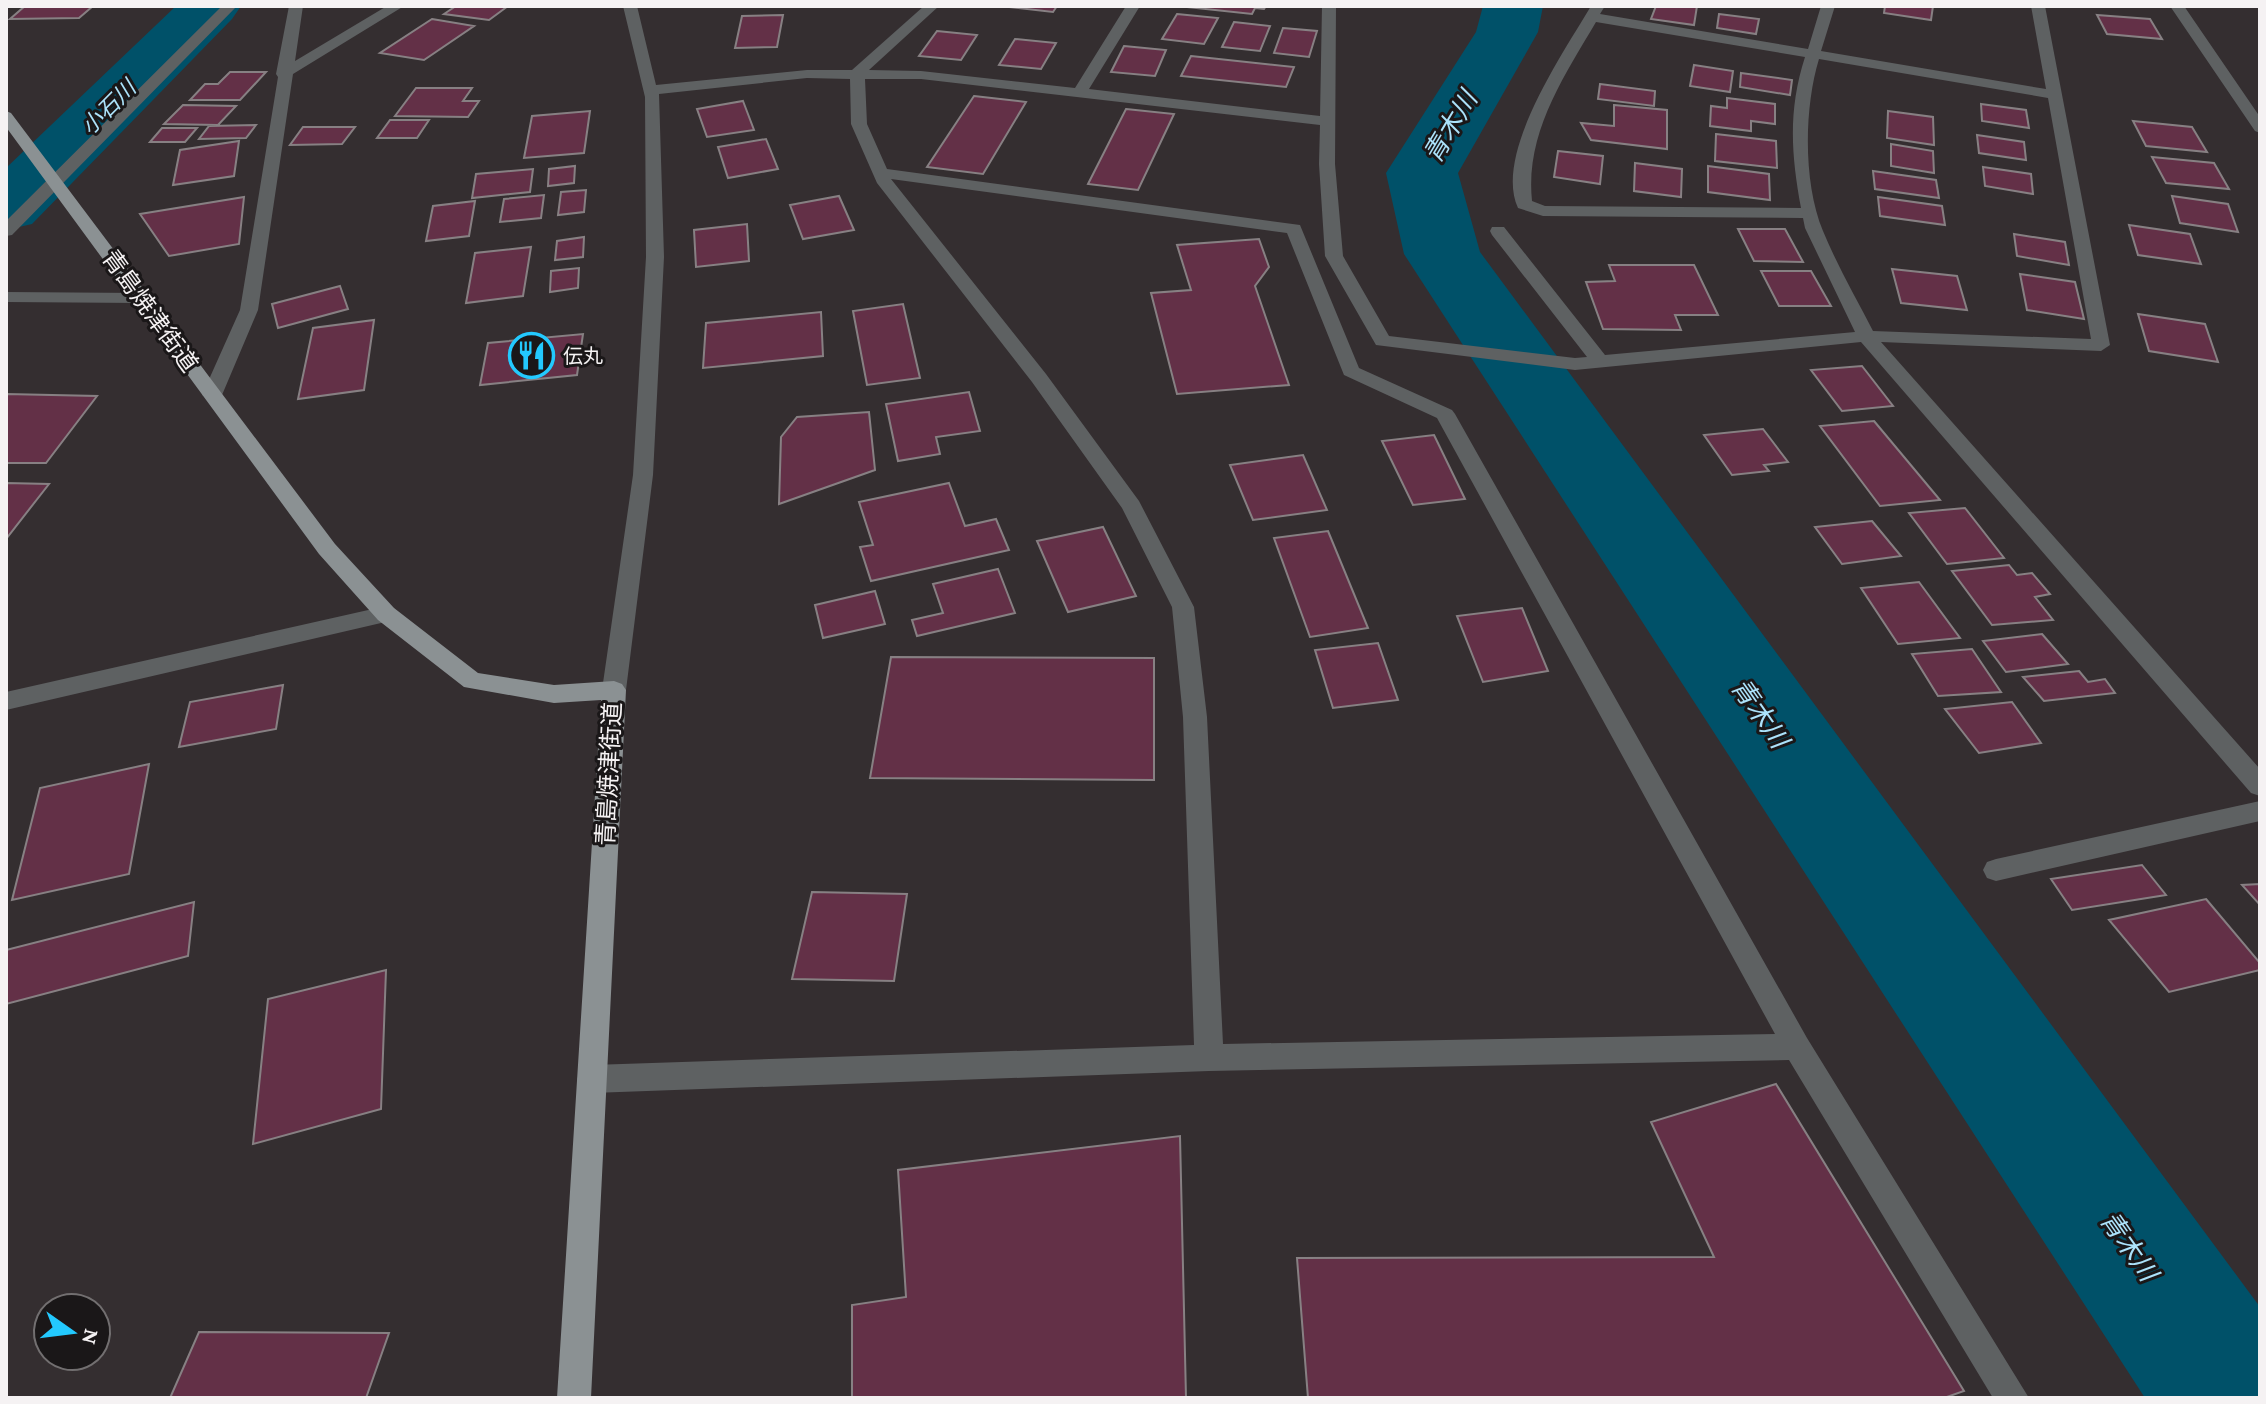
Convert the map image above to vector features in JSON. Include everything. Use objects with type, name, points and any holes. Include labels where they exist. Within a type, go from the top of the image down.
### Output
[{"type":"main road","name":"青島焼津街道","points":[[6,116],[327,549],[386,614],[472,681],[554,694],[614,690],[574,1398]]},
{"type":"street","points":[[6,231],[230,6]]},
{"type":"street","points":[[212,395],[249,310],[283,74],[296,6]]},
{"type":"street","points":[[283,74],[397,6]]},
{"type":"street","points":[[614,690],[643,475],[655,257],[651,90],[630,6]]},
{"type":"street","points":[[857,73],[932,6]]},
{"type":"street","points":[[1079,93],[1133,6]]},
{"type":"street","points":[[1329,6],[1327,164],[1334,256],[1383,341],[1575,364],[1866,336],[2101,345],[2038,6]]},
{"type":"street","points":[[1828,6],[1804,84],[1799,155],[1813,228],[1866,336],[2260,786]]},
{"type":"street","points":[[2177,6],[2260,128]]},
{"type":"street","points":[[1809,213],[1543,211],[1524,204],[1519,185],[1524,148],[1539,113],[1595,12],[1813,54],[2056,95]]},
{"type":"street","points":[[857,73],[859,124],[885,183],[1039,378],[1132,506],[1183,607],[1195,717],[1209,1058]]},
{"type":"street","points":[[651,90],[807,74],[921,75],[1328,121]]},
{"type":"street","points":[[881,173],[1294,229],[1351,371],[1445,414],[1797,1047],[2012,1398]]},
{"type":"street","points":[[1498,231],[1600,361]]},
{"type":"street","points":[[6,297],[140,298]]},
{"type":"street","points":[[6,701],[386,614]]},
{"type":"street","points":[[1996,870],[2260,811]]},
{"type":"street","points":[[592,1079],[1209,1058],[1797,1047]]},
{"type":"building","points":[[25,6],[93,6],[79,18],[10,19]]},
{"type":"building","points":[[456,6],[508,6],[489,20],[444,14]]},
{"type":"building","points":[[1010,6],[1057,6],[1053,12],[1009,7]]},
{"type":"building","points":[[1266,6],[1264,9],[1255,8],[1252,14],[1187,7]]},
{"type":"building","points":[[1656,6],[1697,6],[1694,25],[1651,19]]},
{"type":"building","points":[[1885,6],[1933,6],[1931,20],[1884,13]]},
{"type":"building","points":[[1177,14],[1218,18],[1204,44],[1162,39]]},
{"type":"building","points":[[1719,14],[1759,19],[1756,34],[1717,28]]},
{"type":"building","points":[[783,15],[777,47],[735,48],[742,16]]},
{"type":"building","points":[[2097,15],[2150,19],[2162,39],[2107,34]]},
{"type":"building","points":[[432,19],[474,26],[424,60],[380,53]]},
{"type":"building","points":[[1234,22],[1270,26],[1260,51],[1222,47]]},
{"type":"building","points":[[1283,28],[1317,31],[1309,57],[1274,53]]},
{"type":"building","points":[[937,31],[977,35],[961,60],[919,56]]},
{"type":"building","points":[[1015,39],[1056,43],[1041,69],[999,65]]},
{"type":"building","points":[[1124,46],[1166,50],[1155,76],[1111,72]]},
{"type":"building","points":[[1191,56],[1294,67],[1286,87],[1181,76]]},
{"type":"building","points":[[1694,65],[1733,71],[1730,92],[1690,86]]},
{"type":"building","points":[[230,72],[266,72],[240,100],[190,100],[205,84],[218,84]]},
{"type":"building","points":[[1741,73],[1792,80],[1790,95],[1740,87]]},
{"type":"building","points":[[1600,84],[1655,91],[1654,106],[1598,99]]},
{"type":"building","points":[[416,88],[472,88],[463,101],[479,101],[468,117],[395,116]]},
{"type":"building","points":[[974,96],[1026,102],[983,174],[927,167]]},
{"type":"building","points":[[1727,98],[1775,104],[1775,124],[1751,121],[1751,131],[1710,126],[1711,106],[1727,108]]},
{"type":"building","points":[[743,101],[754,130],[707,137],[697,109]]},
{"type":"building","points":[[1981,104],[2026,110],[2029,128],[1982,121]]},
{"type":"building","points":[[183,105],[236,106],[218,125],[164,124]]},
{"type":"building","points":[[1614,105],[1667,110],[1667,149],[1591,140],[1581,123],[1614,126]]},
{"type":"building","points":[[1126,109],[1174,114],[1138,190],[1088,184]]},
{"type":"building","points":[[590,111],[584,153],[524,158],[532,116]]},
{"type":"building","points":[[1888,111],[1933,117],[1934,145],[1887,138]]},
{"type":"building","points":[[390,120],[429,120],[417,138],[377,138]]},
{"type":"building","points":[[2133,121],[2192,127],[2207,152],[2146,146]]},
{"type":"building","points":[[256,125],[246,138],[199,139],[209,126]]},
{"type":"building","points":[[303,127],[355,127],[342,144],[290,145]]},
{"type":"building","points":[[162,128],[197,128],[185,142],[150,142]]},
{"type":"building","points":[[1716,134],[1776,141],[1777,168],[1715,161]]},
{"type":"building","points":[[1977,135],[2024,142],[2026,160],[1979,153]]},
{"type":"building","points":[[766,139],[778,169],[728,178],[718,147]]},
{"type":"building","points":[[239,141],[234,176],[173,185],[180,150]]},
{"type":"building","points":[[1891,144],[1933,151],[1934,173],[1891,166]]},
{"type":"building","points":[[1558,151],[1603,156],[1600,184],[1554,177]]},
{"type":"building","points":[[2152,157],[2214,163],[2229,189],[2166,183]]},
{"type":"building","points":[[1635,163],[1682,169],[1681,197],[1634,191]]},
{"type":"building","points":[[575,166],[574,183],[548,186],[549,169]]},
{"type":"building","points":[[1708,166],[1769,174],[1770,200],[1708,192]]},
{"type":"building","points":[[1983,167],[2031,174],[2033,194],[1985,186]]},
{"type":"building","points":[[533,169],[530,192],[472,198],[476,174]]},
{"type":"building","points":[[1873,171],[1936,180],[1939,198],[1875,189]]},
{"type":"building","points":[[586,190],[584,212],[558,215],[561,192]]},
{"type":"building","points":[[544,195],[541,218],[500,222],[504,199]]},
{"type":"building","points":[[839,196],[854,230],[803,239],[790,205]]},
{"type":"building","points":[[2172,196],[2228,204],[2238,232],[2180,223]]},
{"type":"building","points":[[244,197],[239,244],[169,256],[140,214]]},
{"type":"building","points":[[1878,197],[1942,206],[1945,225],[1880,216]]},
{"type":"building","points":[[475,201],[469,236],[426,241],[433,206]]},
{"type":"building","points":[[747,224],[749,261],[696,267],[694,230]]},
{"type":"building","points":[[2129,225],[2190,234],[2201,264],[2138,255]]},
{"type":"building","points":[[1738,229],[1785,229],[1803,262],[1754,261]]},
{"type":"building","points":[[2014,234],[2065,242],[2069,265],[2017,256]]},
{"type":"building","points":[[584,237],[583,257],[555,260],[557,241]]},
{"type":"building","points":[[1259,239],[1269,267],[1255,286],[1289,385],[1177,394],[1151,293],[1191,290],[1177,245]]},
{"type":"building","points":[[531,247],[523,296],[466,303],[475,253]]},
{"type":"building","points":[[1609,265],[1694,265],[1718,315],[1675,315],[1681,330],[1603,329],[1586,282],[1615,281]]},
{"type":"building","points":[[579,268],[578,288],[550,292],[551,271]]},
{"type":"building","points":[[1892,269],[1957,276],[1967,310],[1901,303]]},
{"type":"building","points":[[1761,271],[1811,271],[1831,306],[1779,306]]},
{"type":"building","points":[[2020,274],[2075,282],[2084,319],[2027,310]]},
{"type":"building","points":[[340,286],[348,309],[278,328],[272,304]]},
{"type":"building","points":[[903,304],[920,378],[867,385],[853,311]]},
{"type":"building","points":[[821,312],[823,356],[703,368],[706,323]]},
{"type":"building","points":[[2138,314],[2205,324],[2218,362],[2149,351]]},
{"type":"building","points":[[374,320],[364,390],[298,399],[313,328]]},
{"type":"building","points":[[583,334],[577,375],[480,385],[488,343]]},
{"type":"building","points":[[1862,366],[1893,406],[1842,411],[1811,370]]},
{"type":"building","points":[[969,392],[980,431],[936,437],[940,454],[898,461],[886,404]]},
{"type":"building","points":[[6,394],[97,396],[46,463],[6,463]]},
{"type":"building","points":[[869,412],[875,470],[779,504],[781,437],[797,417]]},
{"type":"building","points":[[1874,421],[1940,500],[1880,506],[1820,426]]},
{"type":"building","points":[[1763,429],[1788,462],[1764,465],[1769,471],[1732,475],[1704,435]]},
{"type":"building","points":[[1434,435],[1465,499],[1413,505],[1382,441]]},
{"type":"building","points":[[1303,455],[1327,510],[1253,520],[1230,465]]},
{"type":"building","points":[[6,483],[49,484],[6,539]]},
{"type":"building","points":[[949,483],[965,526],[996,519],[1009,550],[871,581],[860,547],[873,545],[859,502]]},
{"type":"building","points":[[1965,508],[2004,558],[1947,564],[1909,513]]},
{"type":"building","points":[[1872,521],[1901,556],[1842,564],[1815,527]]},
{"type":"building","points":[[1103,527],[1136,596],[1068,612],[1037,541]]},
{"type":"building","points":[[1328,531],[1368,628],[1310,637],[1274,538]]},
{"type":"building","points":[[2009,565],[2017,575],[2032,573],[2050,594],[2035,597],[2053,620],[1992,625],[1952,571]]},
{"type":"building","points":[[998,569],[1015,613],[917,636],[912,620],[943,613],[933,584]]},
{"type":"building","points":[[1919,582],[1960,638],[1898,644],[1861,588]]},
{"type":"building","points":[[875,591],[885,624],[823,638],[815,605]]},
{"type":"building","points":[[1522,608],[1548,671],[1483,682],[1457,616]]},
{"type":"building","points":[[2042,634],[2068,664],[2006,672],[1983,641]]},
{"type":"building","points":[[1378,643],[1398,700],[1333,708],[1315,650]]},
{"type":"building","points":[[1972,649],[2001,692],[1938,696],[1912,654]]},
{"type":"building","points":[[891,657],[1154,658],[1154,780],[870,778]]},
{"type":"building","points":[[2079,671],[2088,682],[2105,679],[2115,693],[2044,701],[2023,677]]},
{"type":"building","points":[[283,685],[276,729],[179,747],[190,702]]},
{"type":"building","points":[[2012,702],[2041,743],[1979,753],[1945,709]]},
{"type":"building","points":[[149,764],[129,874],[12,900],[40,788]]},
{"type":"building","points":[[2142,865],[2166,895],[2072,910],[2051,879]]},
{"type":"building","points":[[2260,884],[2260,905],[2242,885]]},
{"type":"building","points":[[812,892],[907,894],[894,981],[792,979]]},
{"type":"building","points":[[2206,899],[2260,963],[2260,970],[2169,992],[2109,920]]},
{"type":"building","points":[[194,902],[188,956],[6,1004],[6,950]]},
{"type":"building","points":[[386,970],[381,1109],[253,1144],[268,999]]},
{"type":"building","points":[[1776,1084],[1964,1391],[1944,1398],[1308,1398],[1297,1258],[1714,1257],[1651,1122]]},
{"type":"building","points":[[1180,1136],[1186,1398],[852,1398],[852,1305],[906,1297],[898,1170]]},
{"type":"building","points":[[199,1332],[389,1333],[366,1398],[170,1398]]},
{"type":"waterway","name":"小石川","points":[[6,208],[211,6]]},
{"type":"waterway","name":"青木川","points":[[1513,6],[1507,32],[1422,173],[1442,254],[2234,1398]]},
{"type":"place","name":"伝丸","points":[[532,356]]}]
